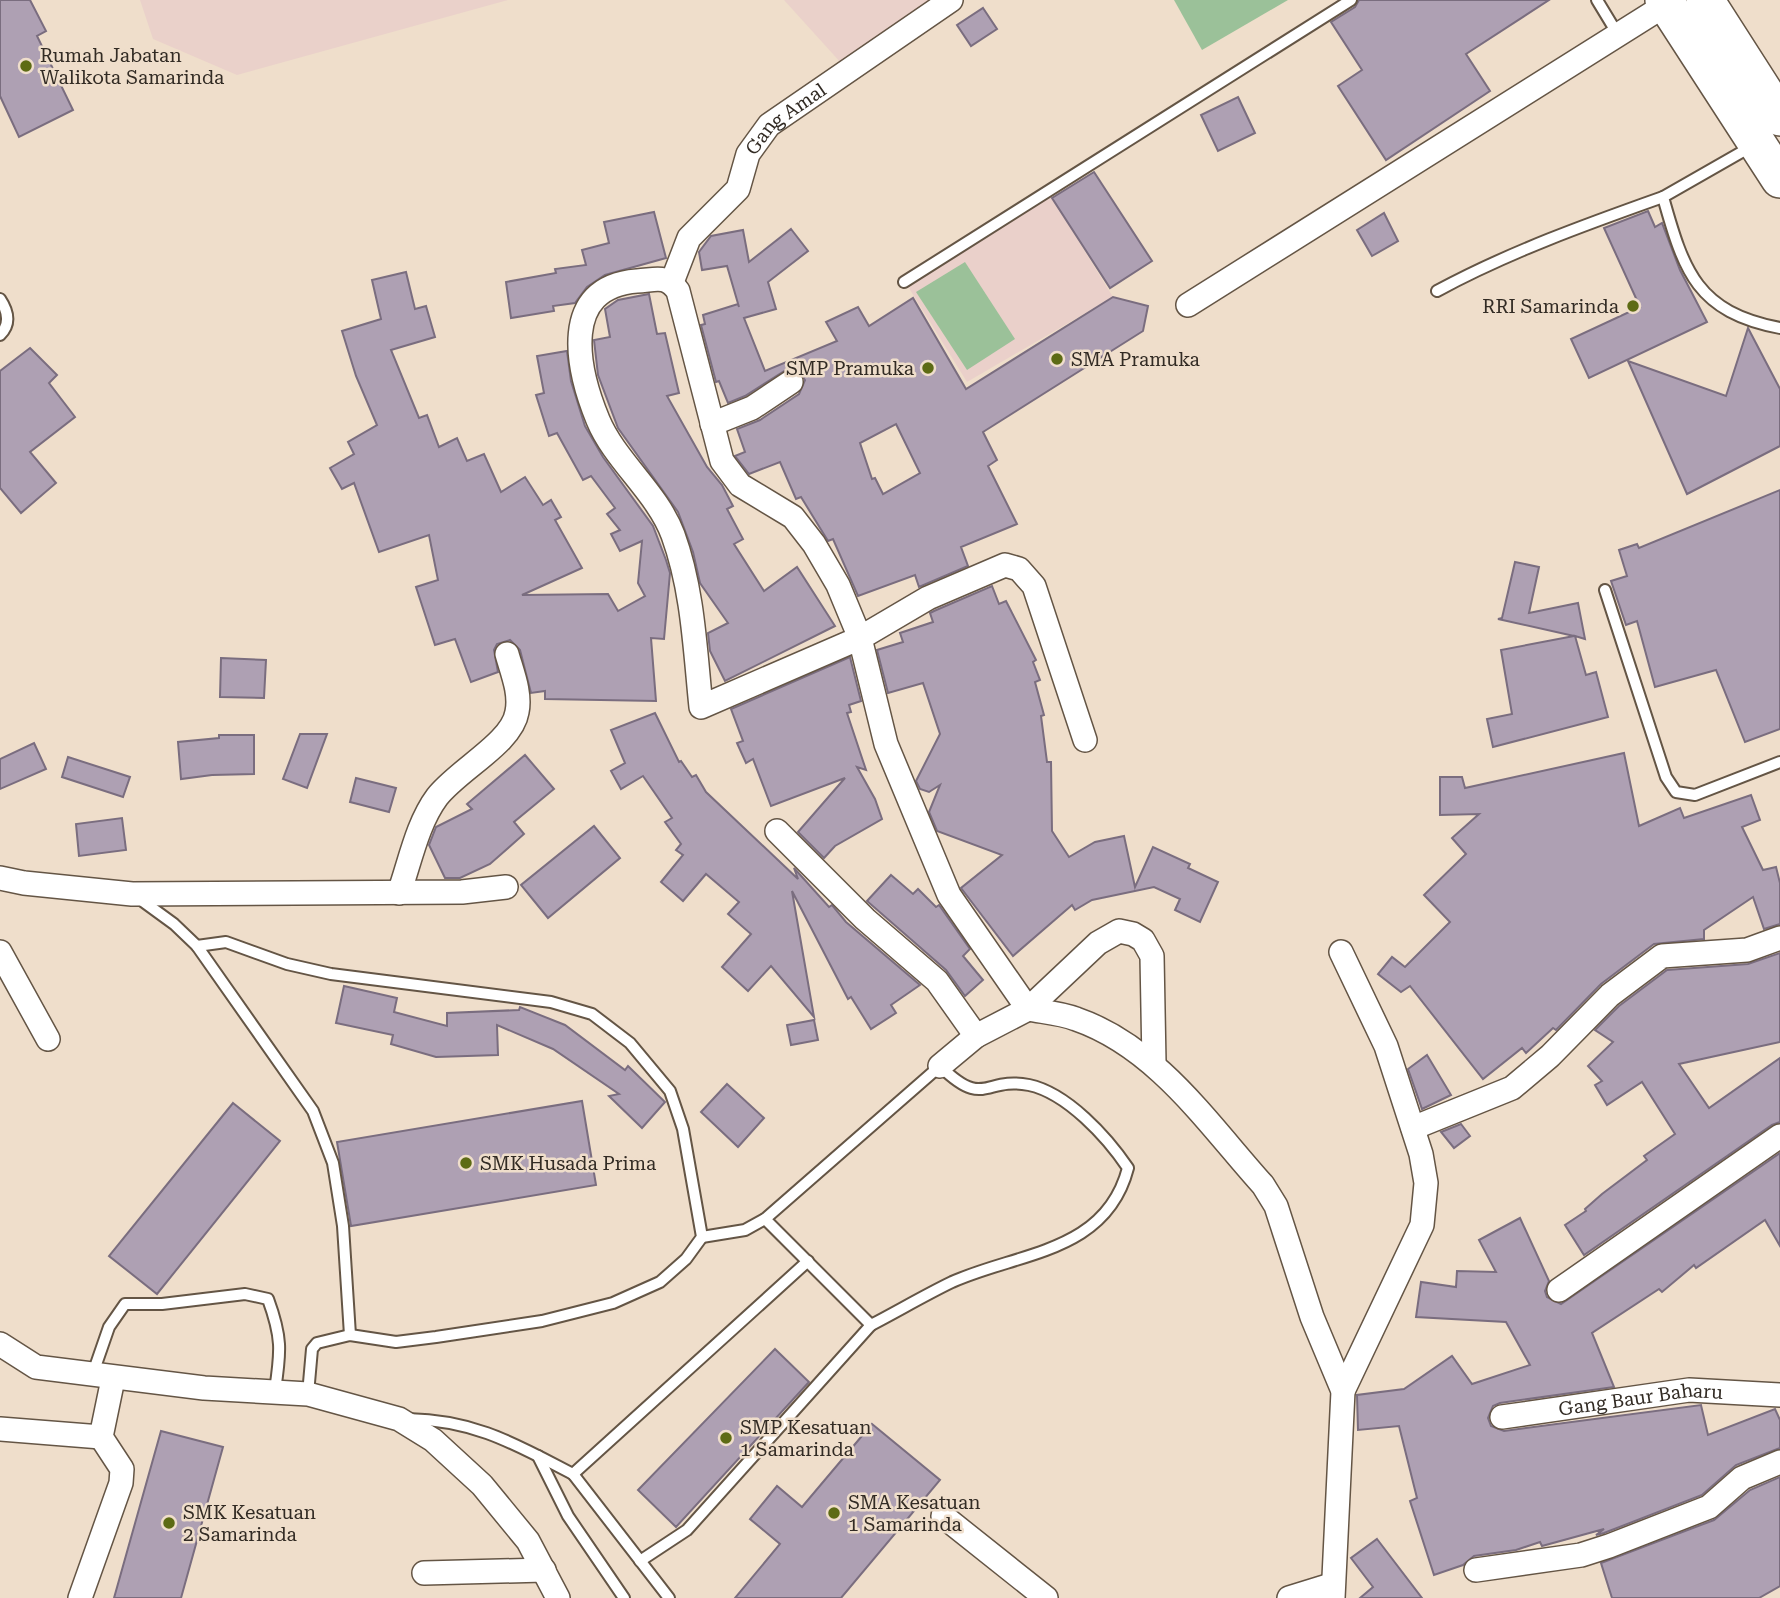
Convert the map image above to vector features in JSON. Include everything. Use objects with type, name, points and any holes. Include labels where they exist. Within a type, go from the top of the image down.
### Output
[{"type":"main road","points":[[1705,0],[1774,153]]},
{"type":"main road","points":[[1665,2],[1774,153]]},
{"type":"street","name":"Gang Amal","points":[[672,282],[689,238],[738,189],[748,154],[769,125],[951,0]]},
{"type":"street","points":[[1188,305],[1665,2]]},
{"type":"street","points":[[1084,740],[1034,586],[1018,569],[1004,565],[928,598],[860,638],[701,707],[686,571],[668,521],[598,421],[578,336],[583,313],[595,298],[612,287],[662,277],[672,282],[685,310],[722,461],[740,485],[793,517],[814,544],[838,586],[860,638],[886,744],[949,895],[1028,1009],[1084,1022],[1103,1030],[1154,1063],[1264,1185],[1276,1206],[1312,1317],[1343,1391]]},
{"type":"street","points":[[712,424],[751,408],[791,382]]},
{"type":"street","points":[[399,893],[423,824],[436,799],[462,770],[509,735],[517,712],[517,693],[507,654]]},
{"type":"street","points":[[777,831],[873,926],[937,981],[976,1036]]},
{"type":"street","points":[[0,878],[132,894],[463,892],[506,887]]},
{"type":"street","points":[[940,1066],[976,1036],[1028,1009],[1098,943],[1119,931],[1133,934],[1143,940],[1152,956],[1154,1063]]},
{"type":"street","points":[[1413,1128],[1512,1088],[1550,1056],[1610,995],[1662,956],[1747,950],[1780,938]]},
{"type":"street","points":[[0,952],[48,1039]]},
{"type":"street","points":[[1289,1598],[1332,1592],[1343,1391],[1422,1225],[1426,1183],[1413,1128],[1386,1046],[1340,952]]},
{"type":"street","points":[[1559,1290],[1780,1136]]},
{"type":"street","points":[[0,1344],[36,1367],[204,1388],[308,1394],[399,1419],[433,1440],[482,1485],[528,1541],[558,1598]]},
{"type":"street","points":[[80,1598],[121,1483],[122,1469],[101,1437],[102,1377]]},
{"type":"street","name":"Gang Baur Baharu","points":[[1502,1417],[1689,1390],[1780,1395]]},
{"type":"street","points":[[0,1429],[101,1437]]},
{"type":"street","points":[[1476,1570],[1581,1555],[1609,1546],[1709,1507],[1742,1478],[1780,1462]]},
{"type":"street","points":[[943,1516],[1046,1598]]},
{"type":"street","points":[[424,1573],[544,1570]]},
{"type":"lane","points":[[904,282],[1351,0]]},
{"type":"lane","points":[[1597,0],[1617,33]]},
{"type":"lane","points":[[1437,291],[1467,274],[1586,224],[1663,197],[1700,178],[1774,153]]},
{"type":"lane","points":[[1663,197],[1680,247],[1706,296],[1719,307],[1751,322],[1780,328]]},
{"type":"lane","points":[[0,299],[8,317],[6,329],[0,335]]},
{"type":"lane","points":[[1605,590],[1666,777],[1676,792],[1695,795],[1780,762]]},
{"type":"lane","points":[[132,894],[174,924],[197,946],[313,1111],[333,1163],[343,1226],[350,1335]]},
{"type":"lane","points":[[197,946],[226,942],[287,964],[331,974],[551,1002],[592,1014],[631,1044],[670,1091],[683,1129],[702,1237]]},
{"type":"lane","points":[[308,1394],[312,1349],[317,1343],[350,1335],[396,1342],[542,1321],[613,1303],[660,1282],[686,1259],[702,1237],[745,1230],[765,1219],[940,1066],[957,1082],[976,1091],[1026,1084],[1048,1090],[1109,1139],[1128,1168],[1121,1193],[1100,1218],[1063,1245],[954,1282],[871,1325],[687,1530],[640,1560]]},
{"type":"lane","points":[[765,1219],[871,1325]]},
{"type":"lane","points":[[573,1474],[808,1261]]},
{"type":"lane","points":[[102,1377],[109,1326],[125,1304],[162,1304],[245,1294],[268,1299],[276,1320],[282,1348],[275,1390]]},
{"type":"lane","points":[[399,1419],[442,1420],[478,1428],[573,1474],[669,1598]]},
{"type":"lane","points":[[538,1456],[568,1516],[624,1598]]},
{"type":"shaded area","points":[[140,0],[508,0],[237,75],[153,39]]},
{"type":"shaded area","points":[[784,0],[964,0],[852,75]]},
{"type":"shaded area","points":[[1049,193],[1113,297],[967,382],[904,280]]},
{"type":"green space","points":[[1174,0],[1288,0],[1202,50]]},
{"type":"green space","points":[[965,262],[1015,339],[967,370],[916,292]]},
{"type":"building","name":"Rumah Jabatan Walikota Samarinda","points":[[0,0],[30,0],[46,31],[37,36],[73,110],[19,137],[0,96]]},
{"type":"building","points":[[1359,0],[1549,0],[1466,54],[1490,91],[1386,160],[1338,86],[1362,70],[1331,22],[1355,7]]},
{"type":"building","points":[[983,8],[997,29],[971,46],[957,25]]},
{"type":"building","points":[[1238,97],[1255,133],[1218,151],[1201,115]]},
{"type":"building","points":[[1094,172],[1152,261],[1110,288],[1052,198]]},
{"type":"building","points":[[1648,211],[1655,227],[1662,223],[1680,270],[1707,322],[1589,378],[1571,339],[1640,307],[1604,228]]},
{"type":"building","points":[[654,212],[666,258],[605,275],[587,287],[575,303],[553,306],[554,311],[511,318],[506,282],[556,273],[555,269],[586,265],[582,250],[609,243],[604,222]]},
{"type":"building","points":[[1384,213],[1398,241],[1372,256],[1357,230]]},
{"type":"building","points":[[791,229],[808,251],[768,282],[776,309],[744,318],[765,371],[837,341],[826,322],[858,307],[869,326],[913,298],[966,389],[1113,297],[1148,306],[1143,331],[983,432],[997,460],[988,466],[1017,524],[961,547],[968,566],[919,587],[915,575],[858,596],[833,539],[828,541],[801,497],[796,499],[780,462],[749,474],[735,456],[745,452],[737,429],[760,420],[799,394],[805,380],[798,370],[789,368],[745,396],[728,403],[719,381],[716,382],[701,325],[705,324],[703,315],[738,304],[739,307],[727,266],[702,270],[699,252],[711,236],[743,230],[749,262]],"holes":[[[896,424],[920,473],[883,494],[875,478],[872,479],[860,443]]]},
{"type":"building","points":[[406,272],[415,309],[426,306],[435,337],[391,350],[419,418],[427,415],[439,447],[457,438],[467,461],[484,454],[501,492],[525,477],[543,505],[551,500],[561,517],[555,520],[582,568],[522,595],[608,594],[618,611],[645,596],[638,583],[642,541],[620,551],[611,534],[620,530],[607,514],[615,508],[591,476],[583,480],[557,433],[549,436],[536,395],[544,393],[537,356],[567,351],[571,381],[585,426],[603,457],[653,526],[670,573],[664,639],[651,638],[656,701],[545,699],[545,691],[531,693],[520,650],[510,640],[497,644],[494,650],[498,672],[471,682],[455,639],[435,645],[416,587],[438,580],[429,535],[379,552],[354,483],[342,489],[330,468],[354,454],[348,442],[377,425],[356,376],[342,331],[381,319],[372,280]]},
{"type":"building","points":[[649,294],[657,334],[665,333],[679,393],[667,396],[707,467],[722,485],[733,506],[727,509],[743,539],[734,544],[764,591],[797,567],[835,626],[725,681],[710,651],[708,633],[728,623],[700,583],[693,552],[678,512],[618,428],[598,375],[594,340],[610,337],[605,309],[618,300]]},
{"type":"building","points":[[1748,328],[1780,389],[1780,446],[1687,494],[1628,361],[1726,396]]},
{"type":"building","points":[[30,348],[57,375],[49,383],[75,417],[30,452],[56,483],[21,513],[0,488],[0,371]]},
{"type":"building","points":[[1780,490],[1780,729],[1745,742],[1716,670],[1655,687],[1637,621],[1626,625],[1611,581],[1627,576],[1619,550],[1637,544],[1639,548]]},
{"type":"building","points":[[1515,562],[1539,567],[1529,613],[1578,603],[1585,639],[1575,636],[1586,675],[1596,672],[1608,717],[1493,747],[1487,719],[1512,714],[1501,650],[1574,636],[1498,619],[1502,618]]},
{"type":"building","points":[[992,586],[999,604],[1006,601],[1036,660],[1033,662],[1040,680],[1035,682],[1044,715],[1041,716],[1047,762],[1051,762],[1052,831],[1069,857],[1095,842],[1124,836],[1135,887],[1153,847],[1190,864],[1188,868],[1218,882],[1200,922],[1175,910],[1180,899],[1154,887],[1092,900],[1075,910],[1072,905],[1013,956],[961,888],[1002,855],[937,831],[929,812],[940,785],[929,792],[920,789],[916,781],[940,734],[923,683],[888,693],[877,650],[903,642],[900,633],[933,622],[930,613]]},
{"type":"building","points":[[850,657],[861,701],[849,705],[851,712],[847,713],[866,770],[857,767],[875,799],[882,819],[835,846],[824,858],[798,832],[845,778],[771,806],[753,759],[746,763],[737,743],[743,741],[731,709]]},
{"type":"building","points":[[221,658],[266,660],[264,698],[220,697]]},
{"type":"building","points":[[655,713],[679,762],[681,761],[692,777],[696,775],[706,792],[798,879],[794,868],[829,907],[832,905],[846,922],[920,985],[891,1005],[896,1013],[871,1029],[851,997],[848,999],[792,891],[814,1017],[771,966],[748,991],[722,967],[751,934],[728,914],[739,902],[706,874],[683,901],[661,882],[683,855],[676,850],[681,844],[665,822],[672,818],[643,776],[621,789],[611,771],[625,763],[611,730]]},
{"type":"building","points":[[300,734],[327,734],[307,788],[283,779]]},
{"type":"building","points":[[219,735],[254,735],[254,774],[181,779],[178,742],[219,738]]},
{"type":"building","points":[[34,743],[46,769],[0,789],[0,759]]},
{"type":"building","points":[[1624,753],[1639,826],[1680,808],[1684,818],[1751,795],[1760,820],[1742,827],[1763,870],[1776,867],[1780,883],[1780,924],[1764,929],[1753,897],[1704,930],[1704,939],[1654,944],[1601,984],[1556,1030],[1553,1028],[1526,1053],[1522,1048],[1483,1079],[1410,986],[1401,992],[1378,974],[1392,957],[1405,967],[1450,922],[1424,895],[1466,854],[1452,838],[1479,814],[1440,815],[1440,777],[1462,777],[1465,788]]},
{"type":"building","points":[[525,755],[554,789],[514,822],[524,834],[490,864],[460,878],[445,878],[429,845],[436,827],[472,809],[467,804]]},
{"type":"building","points":[[68,757],[130,777],[123,797],[62,777]]},
{"type":"building","points":[[356,778],[396,788],[389,812],[350,802]]},
{"type":"building","points":[[122,818],[126,850],[79,856],[76,824]]},
{"type":"building","points":[[594,826],[620,858],[548,918],[521,885]]},
{"type":"building","points":[[891,875],[913,894],[918,889],[936,907],[939,905],[970,949],[963,956],[983,980],[965,996],[946,970],[867,901]]},
{"type":"building","points":[[1780,953],[1780,1042],[1679,1064],[1709,1108],[1780,1058],[1780,1122],[1584,1255],[1565,1225],[1647,1160],[1644,1156],[1675,1134],[1642,1082],[1607,1105],[1595,1085],[1602,1081],[1588,1066],[1613,1042],[1595,1030],[1619,1006],[1667,970],[1748,964]]},
{"type":"building","points":[[344,986],[397,998],[394,1012],[447,1026],[447,1013],[519,1010],[520,1007],[565,1025],[625,1070],[628,1066],[665,1102],[642,1128],[609,1096],[619,1094],[553,1049],[497,1025],[498,1055],[436,1057],[391,1044],[393,1035],[336,1023]]},
{"type":"building","points":[[814,1020],[818,1040],[791,1045],[787,1025]]},
{"type":"building","points":[[1427,1055],[1451,1095],[1422,1109],[1408,1069]]},
{"type":"building","points":[[727,1084],[764,1118],[738,1147],[701,1112]]},
{"type":"building","name":"SMK Husada Prima","points":[[582,1101],[596,1185],[351,1226],[337,1142]]},
{"type":"building","points":[[233,1103],[280,1141],[157,1294],[109,1256]]},
{"type":"building","points":[[1461,1124],[1470,1136],[1454,1148],[1441,1132]]},
{"type":"building","points":[[1780,1153],[1780,1246],[1765,1220],[1696,1268],[1694,1265],[1662,1292],[1659,1289],[1592,1333],[1614,1387],[1500,1403],[1493,1406],[1488,1418],[1491,1426],[1504,1431],[1701,1405],[1708,1435],[1775,1409],[1780,1420],[1780,1448],[1736,1465],[1702,1495],[1604,1533],[1596,1535],[1604,1529],[1542,1546],[1540,1542],[1516,1550],[1474,1556],[1463,1565],[1434,1575],[1410,1501],[1417,1498],[1399,1426],[1358,1430],[1357,1395],[1404,1389],[1452,1356],[1472,1384],[1530,1365],[1506,1322],[1416,1317],[1421,1282],[1456,1287],[1457,1271],[1496,1272],[1479,1240],[1520,1218],[1549,1281],[1545,1291],[1547,1297],[1561,1304]]},
{"type":"building","name":"SMP Kesatuan 1 Samarinda","points":[[775,1349],[809,1382],[676,1527],[638,1490]]},
{"type":"building","name":"SMA Kesatuan 1 Samarinda","points":[[872,1424],[940,1480],[841,1598],[735,1598],[780,1544],[750,1519],[777,1486],[802,1507]]},
{"type":"building","name":"SMK Kesatuan 2 Samarinda","points":[[161,1431],[223,1447],[181,1598],[114,1598]]},
{"type":"building","points":[[1780,1477],[1780,1586],[1759,1598],[1612,1598],[1601,1563],[1714,1520],[1750,1490]]},
{"type":"building","points":[[1377,1539],[1422,1598],[1360,1598],[1373,1587],[1351,1558]]},
{"type":"place","name":"Rumah Jabatan Walikota Samarinda","points":[[26,66]]},
{"type":"place","name":"RRI Samarinda","points":[[1633,306]]},
{"type":"place","name":"SMA Pramuka","points":[[1057,359]]},
{"type":"place","name":"SMP Pramuka","points":[[928,368]]},
{"type":"place","name":"SMK Husada Prima","points":[[466,1163]]},
{"type":"place","name":"SMP Kesatuan 1 Samarinda","points":[[726,1438]]},
{"type":"place","name":"SMA Kesatuan 1 Samarinda","points":[[834,1513]]},
{"type":"place","name":"SMK Kesatuan 2 Samarinda","points":[[169,1523]]}]
